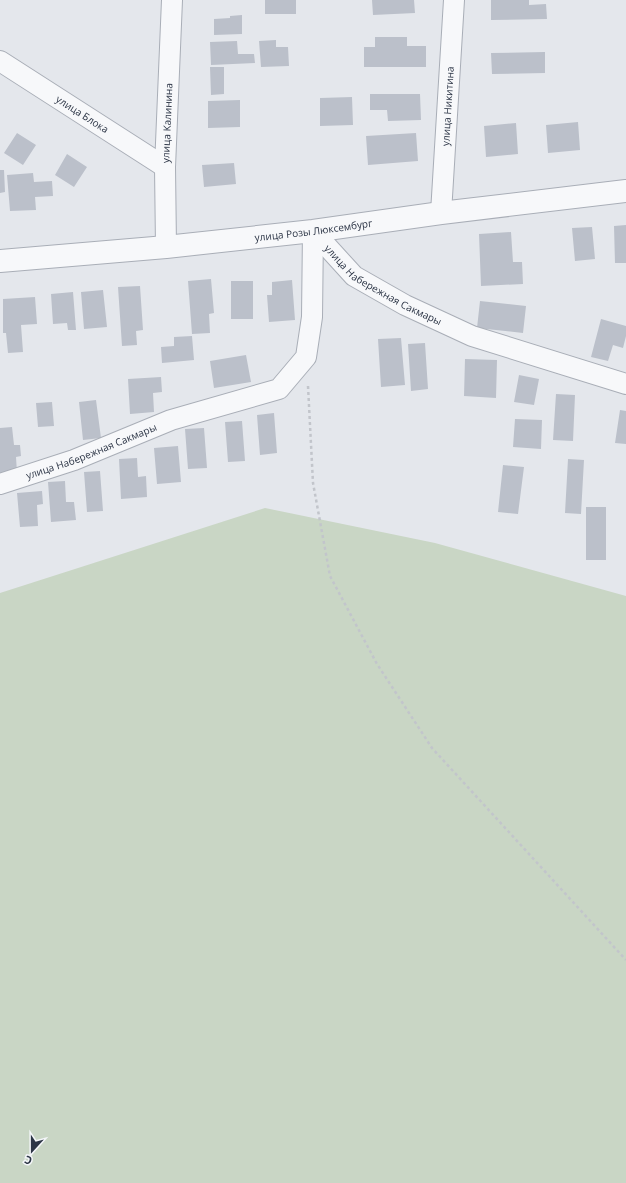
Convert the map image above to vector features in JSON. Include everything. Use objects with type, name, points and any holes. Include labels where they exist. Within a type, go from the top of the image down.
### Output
[{"type":"street","name":"улица Калинина","points":[[166,247],[165,167],[172,0]]},
{"type":"street","name":"улица Никитина","points":[[441,213],[454,0]]},
{"type":"street","name":"улица Блока","points":[[0,61],[165,167]]},
{"type":"street","name":"улица Розы Люксембург","points":[[0,261],[166,247],[313,231],[441,213],[626,191]]},
{"type":"street","name":"улица Набережная Сакмары","points":[[0,484],[74,460],[171,420],[279,389],[306,357],[312,317],[313,231]]},
{"type":"street","name":"улица Набережная Сакмары","points":[[313,231],[354,276],[405,305],[472,336],[626,384]]},
{"type":"path","points":[[306,357],[313,482],[330,576],[377,664],[432,748],[626,960]]},
{"type":"green space","points":[[265,508],[435,543],[626,596],[626,1183],[0,1183],[0,593]]},
{"type":"building","points":[[265,0],[296,0],[296,14],[265,14]]},
{"type":"building","points":[[372,0],[414,0],[415,13],[373,15]]},
{"type":"building","points":[[491,0],[529,0],[529,5],[546,4],[547,19],[491,20]]},
{"type":"building","points":[[242,15],[242,34],[214,35],[214,19],[230,18],[230,16]]},
{"type":"building","points":[[375,37],[407,37],[407,46],[426,46],[426,67],[364,67],[364,47],[375,47]]},
{"type":"building","points":[[276,40],[276,47],[288,47],[289,66],[261,67],[259,41]]},
{"type":"building","points":[[237,41],[238,54],[254,54],[255,63],[211,65],[210,42]]},
{"type":"building","points":[[545,52],[545,73],[492,74],[491,53]]},
{"type":"building","points":[[210,67],[224,67],[224,94],[211,95]]},
{"type":"building","points":[[370,94],[420,94],[421,120],[388,121],[387,110],[370,110]]},
{"type":"building","points":[[352,97],[353,125],[320,126],[320,98]]},
{"type":"building","points":[[240,100],[240,127],[208,128],[208,101]]},
{"type":"building","points":[[578,122],[580,150],[548,153],[546,125]]},
{"type":"building","points":[[516,123],[518,154],[486,157],[484,126]]},
{"type":"building","points":[[17,133],[36,145],[23,165],[4,153]]},
{"type":"building","points":[[416,133],[418,161],[368,165],[366,136]]},
{"type":"building","points":[[67,154],[87,167],[74,187],[55,175]]},
{"type":"building","points":[[234,163],[236,184],[204,187],[202,165]]},
{"type":"building","points":[[0,170],[4,170],[5,192],[0,193]]},
{"type":"building","points":[[33,173],[34,182],[52,181],[53,196],[35,197],[36,210],[10,211],[7,175]]},
{"type":"building","points":[[626,225],[626,263],[615,263],[614,226]]},
{"type":"building","points":[[592,227],[595,259],[575,261],[572,228]]},
{"type":"building","points":[[511,232],[513,262],[522,262],[523,284],[481,286],[479,234]]},
{"type":"building","points":[[211,279],[214,313],[209,314],[210,333],[192,334],[188,281]]},
{"type":"building","points":[[292,280],[295,320],[269,322],[267,295],[272,295],[272,282]]},
{"type":"building","points":[[231,281],[253,281],[253,319],[231,319]]},
{"type":"building","points":[[140,286],[143,330],[136,331],[137,345],[122,346],[118,287]]},
{"type":"building","points":[[103,290],[107,327],[84,329],[81,292]]},
{"type":"building","points":[[73,292],[76,330],[68,330],[67,323],[53,324],[51,294]]},
{"type":"building","points":[[35,297],[37,324],[21,325],[23,352],[8,353],[6,333],[3,333],[3,299]]},
{"type":"building","points":[[480,301],[526,306],[523,333],[477,328]]},
{"type":"building","points":[[601,319],[626,326],[626,336],[623,348],[613,345],[608,361],[591,357]]},
{"type":"building","points":[[192,336],[194,360],[162,363],[161,347],[174,346],[174,337]]},
{"type":"building","points":[[401,338],[405,385],[381,387],[378,339]]},
{"type":"building","points":[[425,343],[428,389],[411,391],[408,344]]},
{"type":"building","points":[[246,355],[251,382],[214,388],[210,361]]},
{"type":"building","points":[[465,359],[497,360],[496,398],[464,396]]},
{"type":"building","points":[[519,375],[539,379],[534,405],[514,402]]},
{"type":"building","points":[[161,377],[162,392],[153,393],[154,412],[130,414],[128,379]]},
{"type":"building","points":[[556,394],[575,395],[573,441],[553,440]]},
{"type":"building","points":[[96,400],[101,438],[83,440],[79,402]]},
{"type":"building","points":[[52,402],[54,426],[38,427],[36,403]]},
{"type":"building","points":[[620,410],[626,411],[626,444],[615,443]]},
{"type":"building","points":[[274,413],[277,453],[260,455],[257,415]]},
{"type":"building","points":[[515,419],[542,420],[541,449],[513,447]]},
{"type":"building","points":[[242,421],[245,461],[228,462],[225,422]]},
{"type":"building","points":[[12,427],[14,445],[20,445],[21,456],[16,457],[17,473],[0,474],[0,428]]},
{"type":"building","points":[[204,428],[207,468],[188,469],[185,429]]},
{"type":"building","points":[[178,446],[181,482],[157,484],[154,448]]},
{"type":"building","points":[[137,458],[138,477],[146,476],[147,497],[121,499],[119,459]]},
{"type":"building","points":[[568,459],[584,460],[581,514],[565,513]]},
{"type":"building","points":[[503,465],[524,467],[518,514],[498,512]]},
{"type":"building","points":[[100,471],[103,511],[87,512],[84,472]]},
{"type":"building","points":[[65,481],[66,502],[74,502],[76,520],[51,522],[48,482]]},
{"type":"building","points":[[42,491],[43,504],[37,505],[38,526],[20,527],[17,493]]},
{"type":"building","points":[[586,507],[606,507],[606,560],[586,560]]}]
